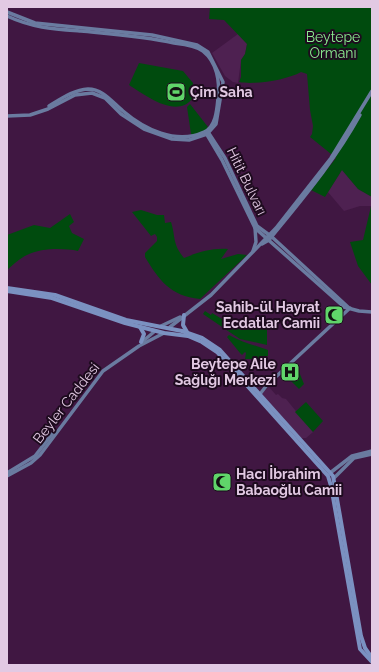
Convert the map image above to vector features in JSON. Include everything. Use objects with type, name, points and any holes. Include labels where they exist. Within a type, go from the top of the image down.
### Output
[{"type":"main road","points":[[7,12],[38,25]]},
{"type":"main road","points":[[7,16],[38,25],[172,41],[197,46],[208,52],[221,82],[217,121],[207,132],[189,139],[172,139],[144,129],[121,114],[105,98],[92,93],[75,95],[48,109],[30,115],[7,115]]},
{"type":"main road","points":[[269,237],[331,158],[345,138],[372,91]]},
{"type":"main road","points":[[155,331],[209,297],[269,237],[310,191],[372,95]]},
{"type":"main road","name":"Hitit Bulvarı","points":[[207,132],[257,226],[269,237]]},
{"type":"main road","name":"Hitit Bulvarı","points":[[247,208],[255,228],[269,237]]},
{"type":"main road","points":[[251,255],[256,242],[255,228]]},
{"type":"main road","points":[[269,237],[349,308],[359,311],[372,312]]},
{"type":"main road","points":[[7,288],[55,295],[146,326],[155,331],[193,338],[211,347],[257,394]]},
{"type":"main road","points":[[7,291],[52,298],[138,326],[170,327],[202,338],[218,348],[330,476],[363,648],[365,651],[362,652],[372,662]]},
{"type":"main road","points":[[257,394],[349,308]]},
{"type":"main road","points":[[164,333],[184,314]]},
{"type":"main road","points":[[184,314],[183,325],[187,332]]},
{"type":"main road","points":[[138,326],[144,334],[141,342]]},
{"type":"main road","points":[[174,334],[172,331],[175,329]]},
{"type":"main road","name":"Beyler Caddesi","points":[[7,474],[35,456],[56,431],[101,370],[155,331]]},
{"type":"main road","name":"Beyler Caddesi","points":[[62,423],[105,369],[139,346],[164,333]]},
{"type":"main road","points":[[330,476],[352,456],[372,451]]},
{"type":"main road","points":[[330,476],[354,458],[372,454]]},
{"type":"main road","points":[[363,648],[372,658]]},
{"type":"shaded area","points":[[238,34],[247,44],[245,54],[241,60],[238,83],[233,82],[225,76],[212,53]]},
{"type":"shaded area","points":[[342,170],[358,189],[372,197],[371,206],[360,206],[344,211],[328,192]]},
{"type":"shaded area","points":[[269,387],[276,395],[278,394],[282,398],[286,399],[313,432],[306,438],[301,438],[262,395],[262,393]]},
{"type":"green space","name":"Beytepe Ormanı","points":[[210,7],[372,7],[372,197],[358,189],[342,170],[325,197],[311,190],[336,158],[310,137],[313,126],[307,74],[301,72],[288,77],[262,82],[239,82],[241,77],[241,60],[245,54],[247,44],[224,20],[209,19]]},
{"type":"green space","points":[[139,63],[183,71],[193,83],[192,99],[185,105],[178,107],[169,106],[152,99],[129,85]]},
{"type":"green space","points":[[190,104],[208,127],[205,131],[193,135],[191,134],[187,107]]},
{"type":"green space","points":[[372,202],[372,285],[358,266],[350,242],[363,240]]},
{"type":"green space","points":[[141,210],[157,215],[164,215],[165,223],[171,222],[176,244],[184,258],[216,249],[228,249],[221,259],[238,254],[247,255],[200,299],[181,294],[166,286],[155,273],[145,257],[145,253],[157,241],[157,237],[155,234],[151,236],[132,212]]},
{"type":"green space","points":[[70,214],[74,222],[69,226],[72,233],[84,239],[78,251],[59,249],[39,251],[24,256],[7,270],[7,235],[34,225],[50,228]]},
{"type":"green space","points":[[205,311],[211,315],[212,313],[232,325],[228,331],[203,314]]},
{"type":"green space","points":[[232,325],[241,330],[267,327],[267,345],[240,339],[228,331]]},
{"type":"green space","points":[[229,335],[243,342],[268,350],[268,356],[260,356],[260,359],[245,359],[246,353],[245,352],[242,355],[240,353],[227,337]]},
{"type":"green space","points":[[297,367],[304,384],[299,389],[289,379],[292,371]]},
{"type":"green space","points":[[306,402],[323,421],[313,432],[295,412]]},
{"type":"place","name":"Çim Saha","points":[[176,92]]},
{"type":"place","name":"Sahib-ül Hayrat Ecdatlar Camii","points":[[334,315]]},
{"type":"place","name":"Beytepe Aile Sağlığı Merkezi","points":[[290,372]]},
{"type":"place","name":"Hacı İbrahim Babaoğlu Camii","points":[[222,482]]}]
